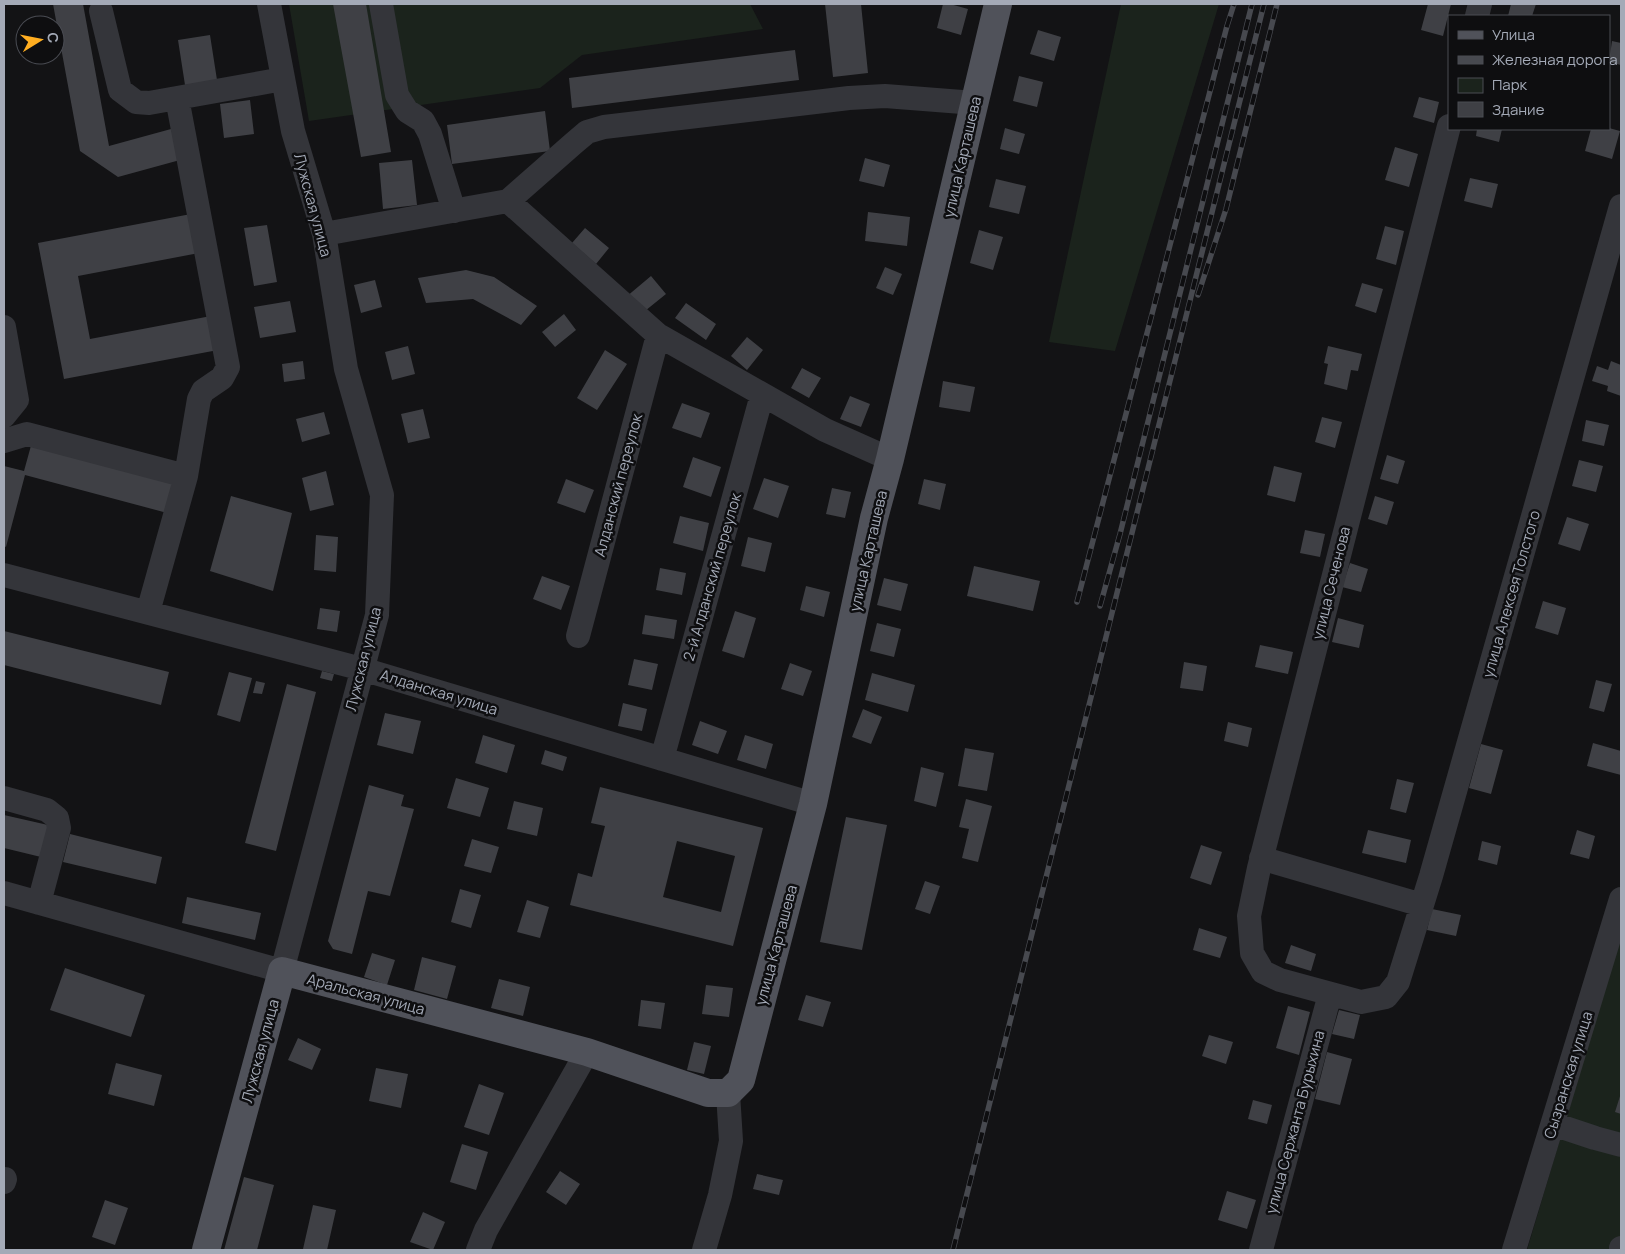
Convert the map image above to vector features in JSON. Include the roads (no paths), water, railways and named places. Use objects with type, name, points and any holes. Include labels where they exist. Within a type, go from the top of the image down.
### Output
[{"type":"main road","name":"улица Карташева","points":[[728,1093],[741,1080],[813,804],[874,518],[890,459],[998,4]]},
{"type":"main road","name":"Аральская улица","points":[[282,972],[587,1052],[708,1093],[728,1093]]},
{"type":"main road","name":"Лужская улица","points":[[206,1250],[282,972]]},
{"type":"street","name":"Лужская улица","points":[[269,4],[293,131],[324,234],[346,369],[382,495],[377,615],[282,972]]},
{"type":"street","points":[[381,4],[397,95],[407,111],[422,121],[430,134],[454,211]]},
{"type":"street","points":[[101,11],[120,90],[136,102],[150,103],[283,79]]},
{"type":"street","points":[[324,234],[508,201],[588,132],[604,127],[849,98],[885,96],[975,103]]},
{"type":"street","points":[[148,612],[186,476],[200,399],[203,390],[222,378],[228,367],[177,98]]},
{"type":"street","name":"улица Сеченова","points":[[1398,982],[1386,997],[1360,1002],[1280,980],[1264,972],[1252,953],[1250,916],[1261,858],[1448,130]]},
{"type":"street","points":[[508,201],[658,335],[825,430],[890,459]]},
{"type":"street","name":"улица Алексея Толстого","points":[[1398,982],[1422,905],[1621,206]]},
{"type":"street","points":[[4,327],[18,400],[4,416]]},
{"type":"street","name":"Алданский переулок","points":[[578,636],[658,335]]},
{"type":"street","name":"2-й Алданский переулок","points":[[662,759],[762,395]]},
{"type":"street","points":[[4,441],[27,434],[186,476]]},
{"type":"street","name":"Алданская улица","points":[[4,575],[362,669],[813,804]]},
{"type":"street","points":[[4,798],[47,810],[57,818],[59,828],[39,903]]},
{"type":"street","points":[[1261,858],[1422,905]]},
{"type":"street","name":"Аральская улица","points":[[4,893],[282,972]]},
{"type":"street","name":"Сызранская улица","points":[[1514,1250],[1621,899]]},
{"type":"street","name":"улица Сержанта Бурыхина","points":[[1261,1250],[1330,994]]},
{"type":"street","points":[[478,1250],[486,1230],[587,1052]]},
{"type":"street","points":[[704,1250],[720,1195],[731,1141],[728,1093]]},
{"type":"street","points":[[1553,1124],[1621,1145]]},
{"type":"railway","points":[[1077,602],[1234,4]]},
{"type":"railway","points":[[1100,606],[1120,534],[1252,4]]},
{"type":"railway","points":[[953,1250],[1264,4]]},
{"type":"railway","points":[[1198,295],[1226,209],[1277,4]]}]
